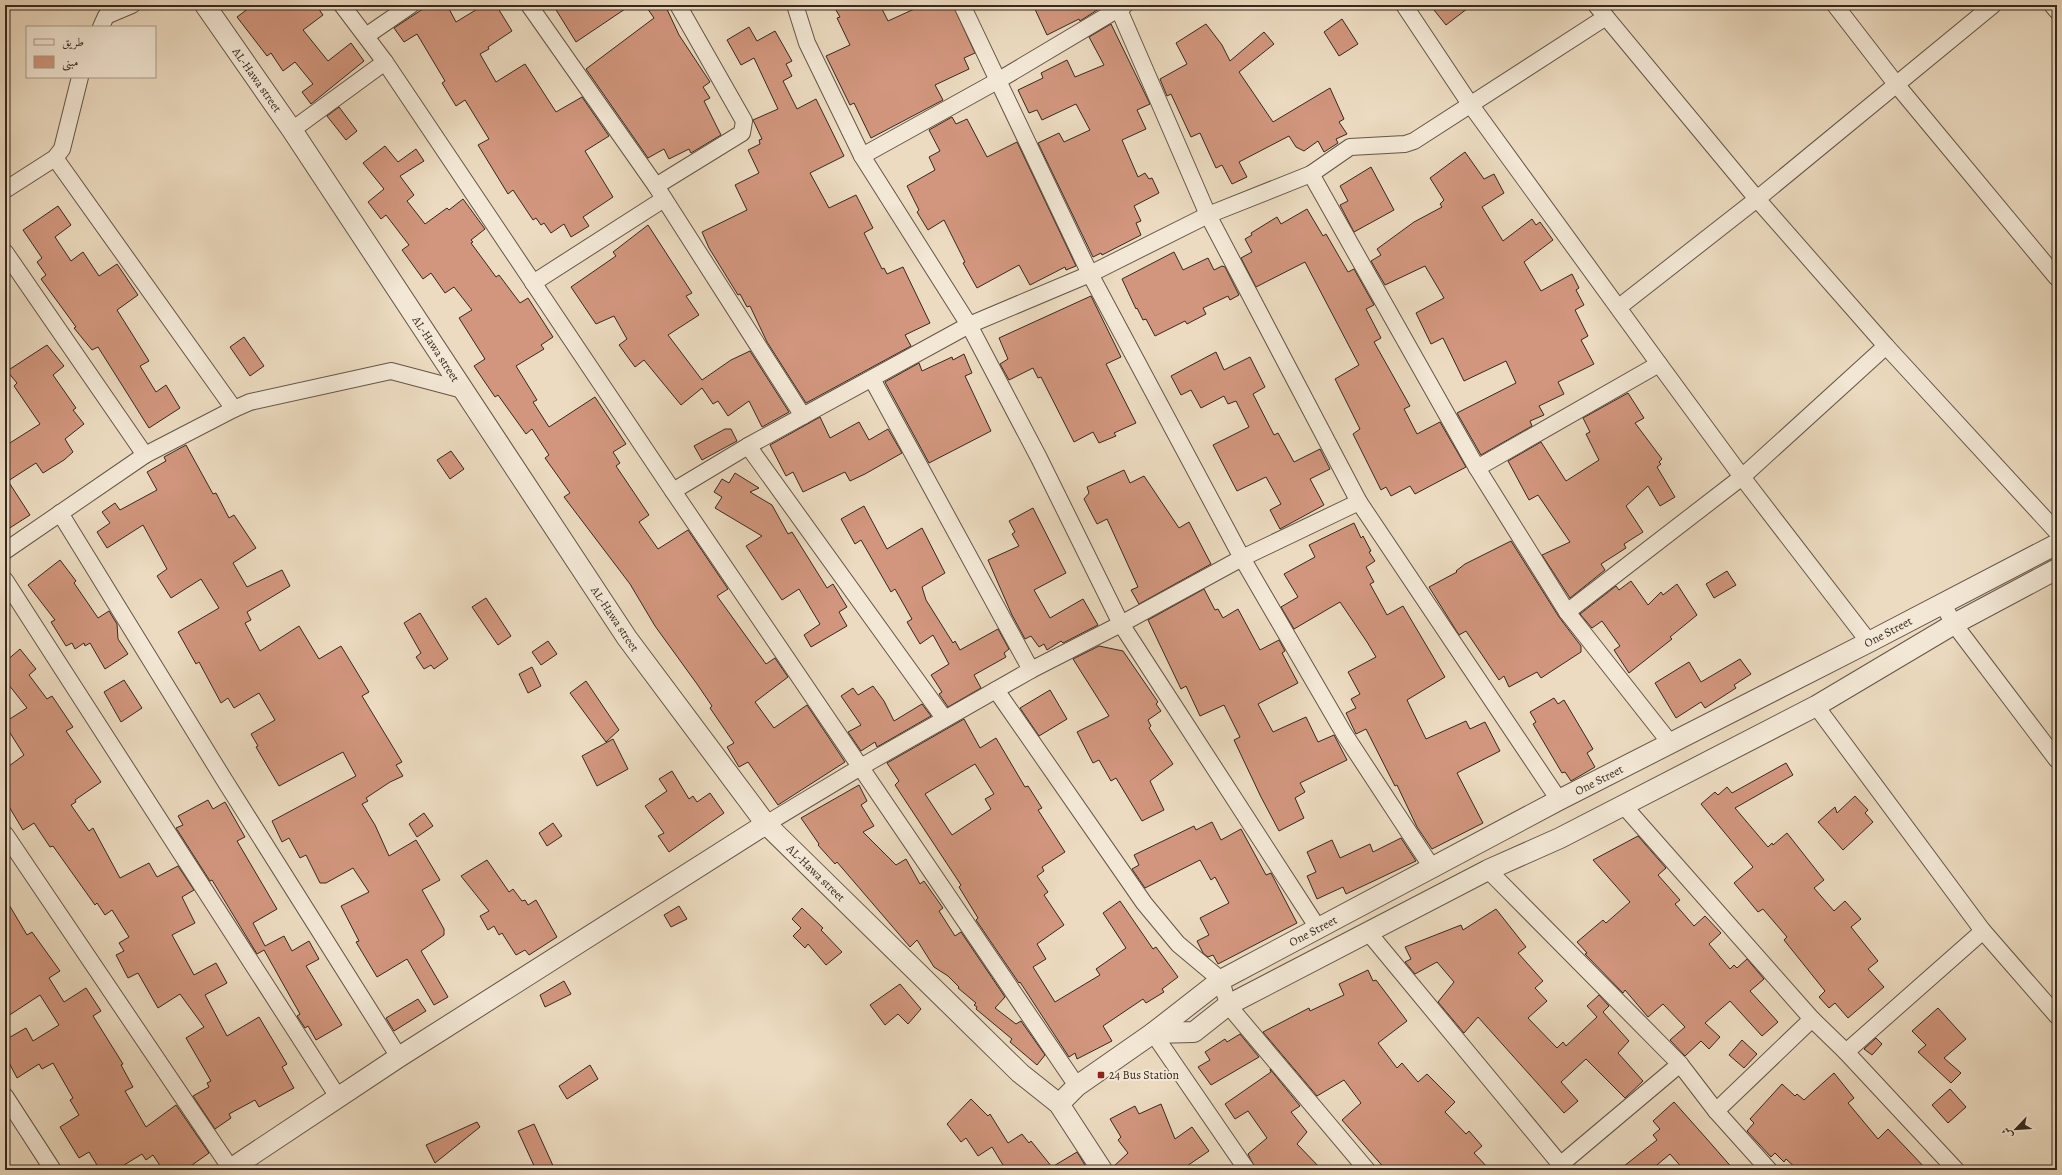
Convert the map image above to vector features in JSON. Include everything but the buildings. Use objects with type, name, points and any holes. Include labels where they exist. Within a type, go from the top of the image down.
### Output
[{"type":"street","points":[[101,26],[106,16],[132,5]]},
{"type":"street","name":"AL-Hawa street","points":[[205,5],[292,130],[627,638],[766,824],[1020,1073],[1059,1104],[1102,1170]]},
{"type":"street","points":[[342,5],[385,62],[673,492],[1077,1086]]},
{"type":"street","points":[[366,36],[411,5]]},
{"type":"street","points":[[529,5],[660,193],[803,416]]},
{"type":"street","points":[[533,283],[660,193],[742,132],[744,121],[678,5]]},
{"type":"street","points":[[795,5],[807,43],[862,156],[969,325],[1039,458],[1122,624],[1318,928]]},
{"type":"street","points":[[962,5],[1090,274],[1242,558],[1345,735],[1433,869]]},
{"type":"street","points":[[1404,5],[1470,104],[1659,364],[1742,477],[1869,642]]},
{"type":"street","points":[[1835,5],[1896,84],[2057,278]]},
{"type":"street","points":[[1619,307],[1758,199],[1993,5]]},
{"type":"street","points":[[2052,5],[2057,11]]},
{"type":"street","points":[[862,156],[999,80],[1121,6],[1208,215],[1359,502],[1560,800]]},
{"type":"street","points":[[673,492],[748,446],[969,325],[1090,274],[1208,215],[1312,174],[1350,147],[1405,144],[1414,141],[1470,104],[1601,11],[1758,199],[1886,346],[2057,532]]},
{"type":"street","points":[[292,130],[385,62]]},
{"type":"street","points":[[5,190],[55,158],[62,149],[80,78]]},
{"type":"street","points":[[55,158],[234,408]]},
{"type":"street","points":[[1312,174],[1477,468],[1568,612],[1671,744]]},
{"type":"street","points":[[5,252],[145,455]]},
{"type":"street","points":[[1568,612],[1742,477],[1886,346]]},
{"type":"street","points":[[1477,468],[1659,364]]},
{"type":"street","points":[[5,551],[145,455],[234,408],[250,402],[391,371],[464,390]]},
{"type":"street","points":[[872,379],[1031,670]]},
{"type":"street","points":[[748,446],[944,718]]},
{"type":"street","points":[[5,834],[230,1169],[399,1057],[766,824],[944,718],[1031,670],[1122,624],[1242,558],[1359,502]]},
{"type":"street","points":[[60,513],[225,781],[399,1057]]},
{"type":"street","name":"One Street","points":[[1059,1104],[1077,1086],[1153,1033],[1221,980],[1433,869],[1560,800],[2057,544]]},
{"type":"street","points":[[1153,1033],[1194,1032],[1228,1005],[1488,870],[1560,838],[1624,806],[1816,706],[1954,624],[2057,569]]},
{"type":"street","points":[[5,580],[338,1097]]},
{"type":"street","points":[[1942,603],[1954,624],[2057,760]]},
{"type":"street","points":[[996,690],[1144,903],[1178,944],[1221,980],[1228,1005],[1366,1170]]},
{"type":"street","points":[[1816,706],[1983,931],[2057,1016]]},
{"type":"street","points":[[1624,806],[1812,1019],[1846,1052],[1956,1170]]},
{"type":"street","points":[[1488,870],[1680,1064],[1716,1111],[1769,1170]]},
{"type":"street","points":[[1846,1052],[1983,931]]},
{"type":"street","points":[[1368,932],[1562,1167],[1680,1064]]},
{"type":"street","points":[[1716,1111],[1812,1019]]},
{"type":"street","points":[[1153,1033],[1247,1170]]},
{"type":"street","points":[[5,1096],[53,1170]]},
{"type":"place","name":"24 Bus Station","points":[[1101,1075]]}]
